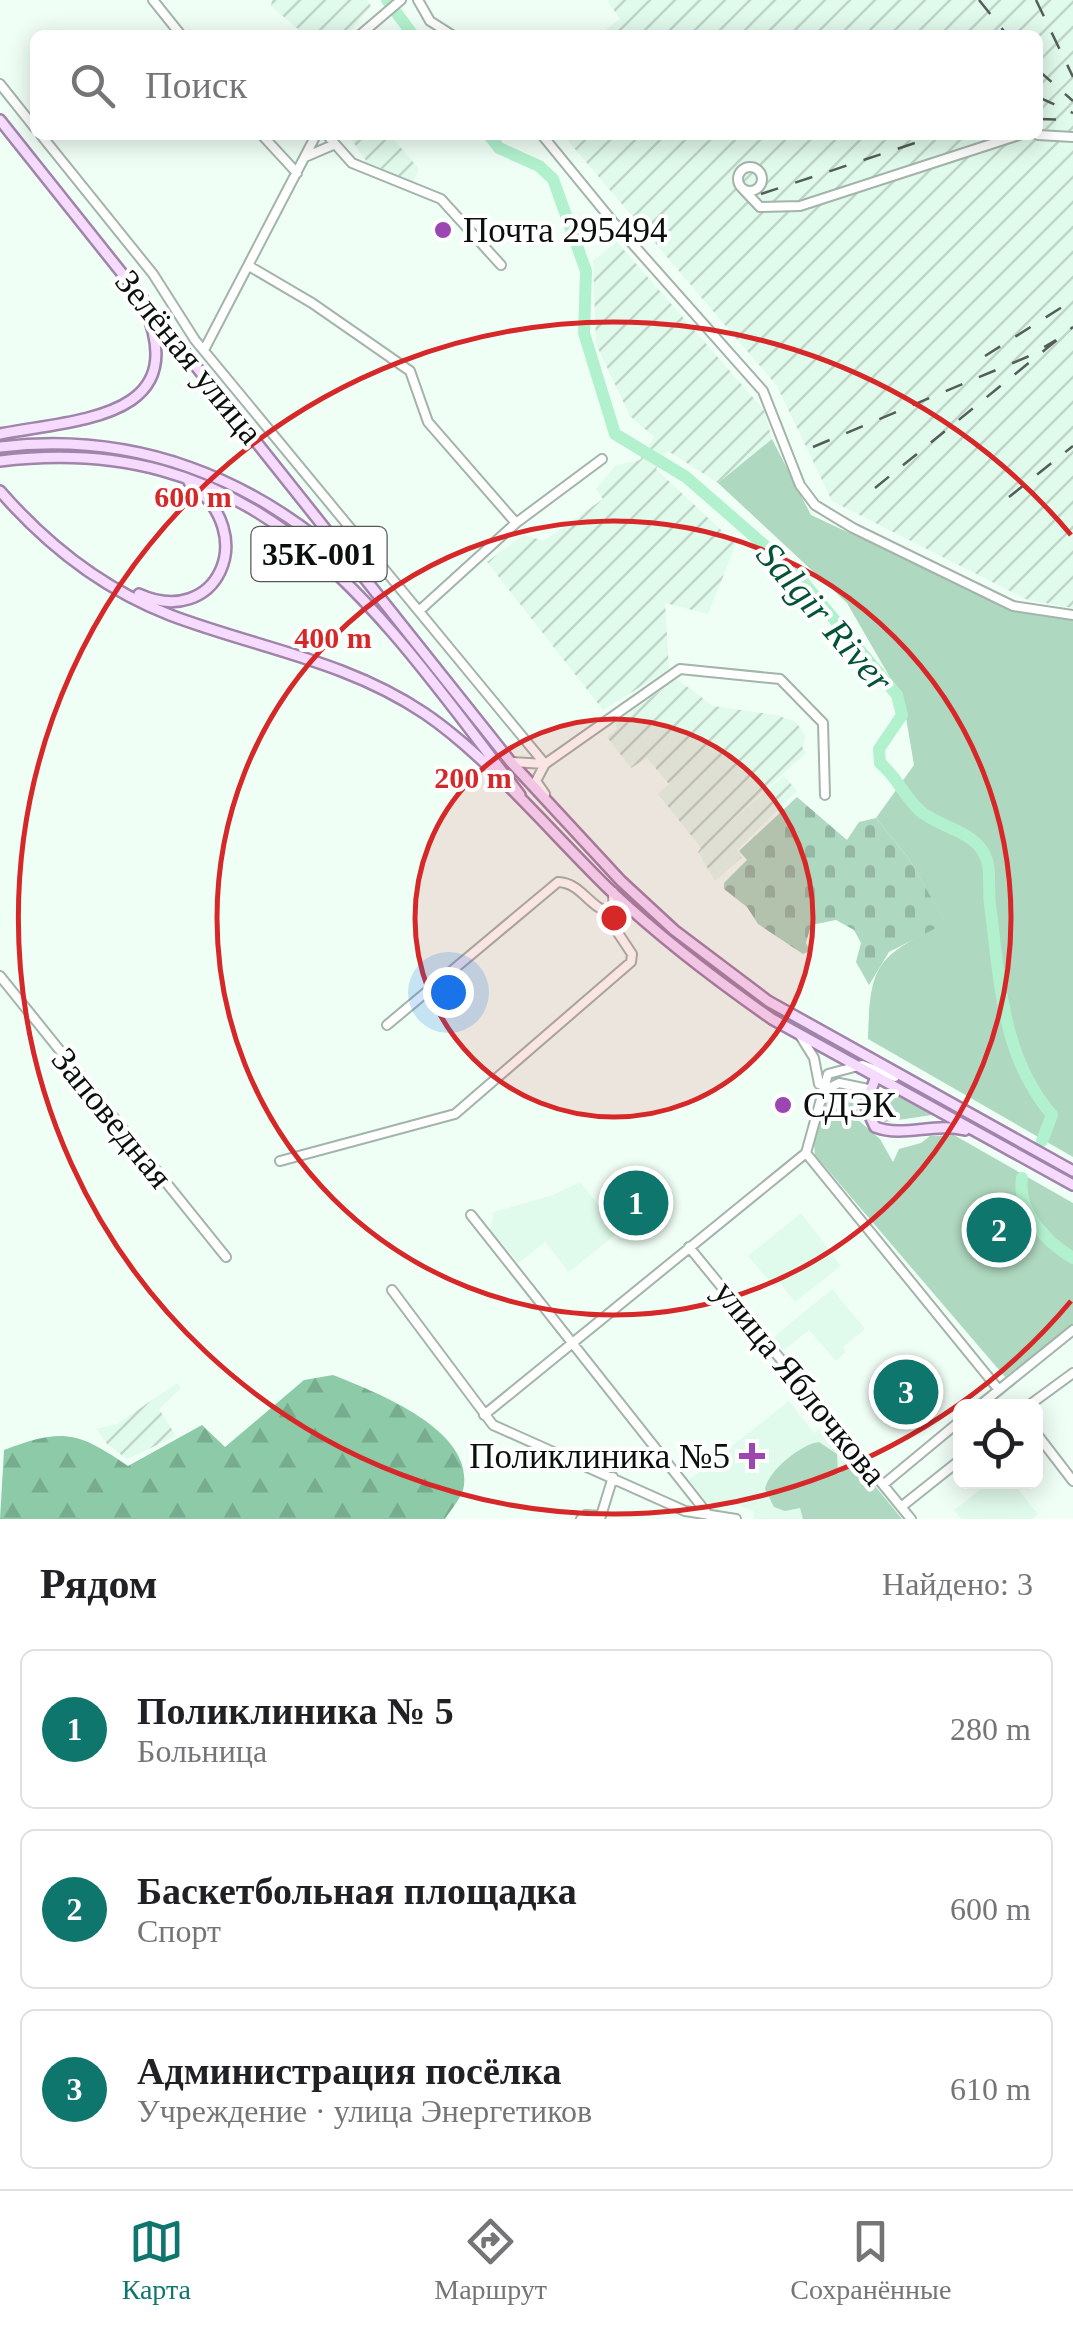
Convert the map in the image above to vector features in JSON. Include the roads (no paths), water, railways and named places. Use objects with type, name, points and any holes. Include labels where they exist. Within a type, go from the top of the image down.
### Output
[{"type":"main road","name":"Зелёная улица","points":[[0,120],[510,761],[621,881]]},
{"type":"main road","points":[[0,434],[106,413],[140,396],[154,378],[158,354],[140,296]]},
{"type":"main road","points":[[0,447],[102,445],[182,462],[242,487],[284,511],[369,584]]},
{"type":"main road","name":"35К-001","points":[[0,461],[102,458],[178,474],[252,507],[331,566],[392,634],[538,818],[613,892],[730,990],[852,1064],[1073,1185]]},
{"type":"main road","points":[[2,487],[84,563],[147,598],[175,602],[210,584],[225,558],[227,540],[218,508],[178,474]]},
{"type":"main road","points":[[2,487],[58,550],[132,598],[169,615],[325,662],[389,691],[462,744],[538,818]]},
{"type":"main road","name":"35К-001","points":[[621,881],[674,930],[768,1002],[1073,1171]]},
{"type":"main road","points":[[943,1099],[895,1078],[876,1077],[868,1089],[866,1113],[882,1130],[939,1125],[979,1134]]},
{"type":"street","points":[[153,0],[176,30]]},
{"type":"street","points":[[365,30],[401,0]]},
{"type":"street","points":[[418,0],[430,21],[444,30]]},
{"type":"street","points":[[0,84],[30,122]]},
{"type":"street","points":[[1043,135],[1073,137]]},
{"type":"street","points":[[45,140],[153,274],[204,350],[543,766]]},
{"type":"street","points":[[267,140],[297,172]]},
{"type":"street","points":[[204,350],[314,140]]},
{"type":"street","points":[[330,140],[352,163],[441,199],[501,265]]},
{"type":"street","points":[[546,140],[763,391],[800,485],[815,505],[853,528],[1013,606],[1073,615]]},
{"type":"street","points":[[742,188],[760,207],[800,206],[1004,140]]},
{"type":"street","points":[[305,157],[333,146]]},
{"type":"street","points":[[249,266],[312,303],[410,371],[428,422],[516,523]]},
{"type":"street","points":[[419,610],[516,523],[602,458]]},
{"type":"street","points":[[621,881],[536,782],[543,766],[680,668],[780,679],[822,723],[825,796]]},
{"type":"street","points":[[510,761],[543,766]]},
{"type":"street","points":[[387,1024],[558,882],[574,886],[597,910],[614,913]]},
{"type":"street","points":[[280,1161],[456,1114],[632,962],[632,954],[614,927],[613,892]]},
{"type":"street","name":"Заповедная","points":[[0,976],[226,1258]]},
{"type":"street","points":[[798,1032],[814,1058],[820,1093]]},
{"type":"street","points":[[484,1415],[806,1152],[828,1074],[852,1064],[870,1065],[895,1078]]},
{"type":"street","points":[[820,1093],[838,1083],[868,1089]]},
{"type":"street","points":[[806,1152],[999,1390]]},
{"type":"street","points":[[471,1215],[711,1518]]},
{"type":"street","name":"улица Яблочкова","points":[[689,1247],[910,1519]]},
{"type":"street","points":[[392,1290],[484,1415],[504,1431],[686,1511],[736,1519]]},
{"type":"street","points":[[988,1399],[1073,1330]]},
{"type":"street","points":[[1038,1399],[1073,1373]]},
{"type":"street","points":[[884,1484],[953,1428]]},
{"type":"street","points":[[1043,1442],[1073,1481]]},
{"type":"street","points":[[902,1507],[953,1466]]},
{"type":"street","points":[[581,1519],[586,1515],[600,1518],[614,1477]]},
{"type":"waterway","name":"Salgir River","points":[[387,0],[409,30]]},
{"type":"waterway","name":"Salgir River","points":[[493,140],[499,148],[539,166],[553,179],[586,271],[584,333],[615,434],[686,477],[795,572],[897,695],[902,715],[879,749],[880,763],[919,810],[966,835],[984,853],[1006,1016],[1022,1068],[1052,1115],[1042,1141]]},
{"type":"waterway","name":"Salgir River","points":[[1022,1178],[1024,1202],[1035,1224],[1073,1258]]},
{"type":"railway","points":[[979,0],[1003,30]]},
{"type":"railway","points":[[1036,0],[1073,77]]},
{"type":"railway","points":[[1043,74],[1073,101]]},
{"type":"railway","points":[[1043,99],[1073,113]]},
{"type":"railway","points":[[1043,119],[1073,120]]},
{"type":"railway","points":[[761,194],[924,140]]},
{"type":"railway","points":[[985,356],[1073,300]]},
{"type":"railway","points":[[875,488],[1073,327]]},
{"type":"railway","points":[[813,447],[1027,357],[1056,340]]},
{"type":"railway","points":[[1009,497],[1073,446]]},
{"type":"place","name":"Почта 295494","points":[[443,230]]},
{"type":"place","name":"СДЭК","points":[[783,1105]]},
{"type":"place","name":"Поликлиника № 5","points":[[636,1203]]},
{"type":"place","name":"Баскетбольная площадка","points":[[999,1230]]},
{"type":"place","name":"Администрация посёлка","points":[[906,1392]]},
{"type":"place","name":"Поликлиника №5","points":[[752,1456]]}]
